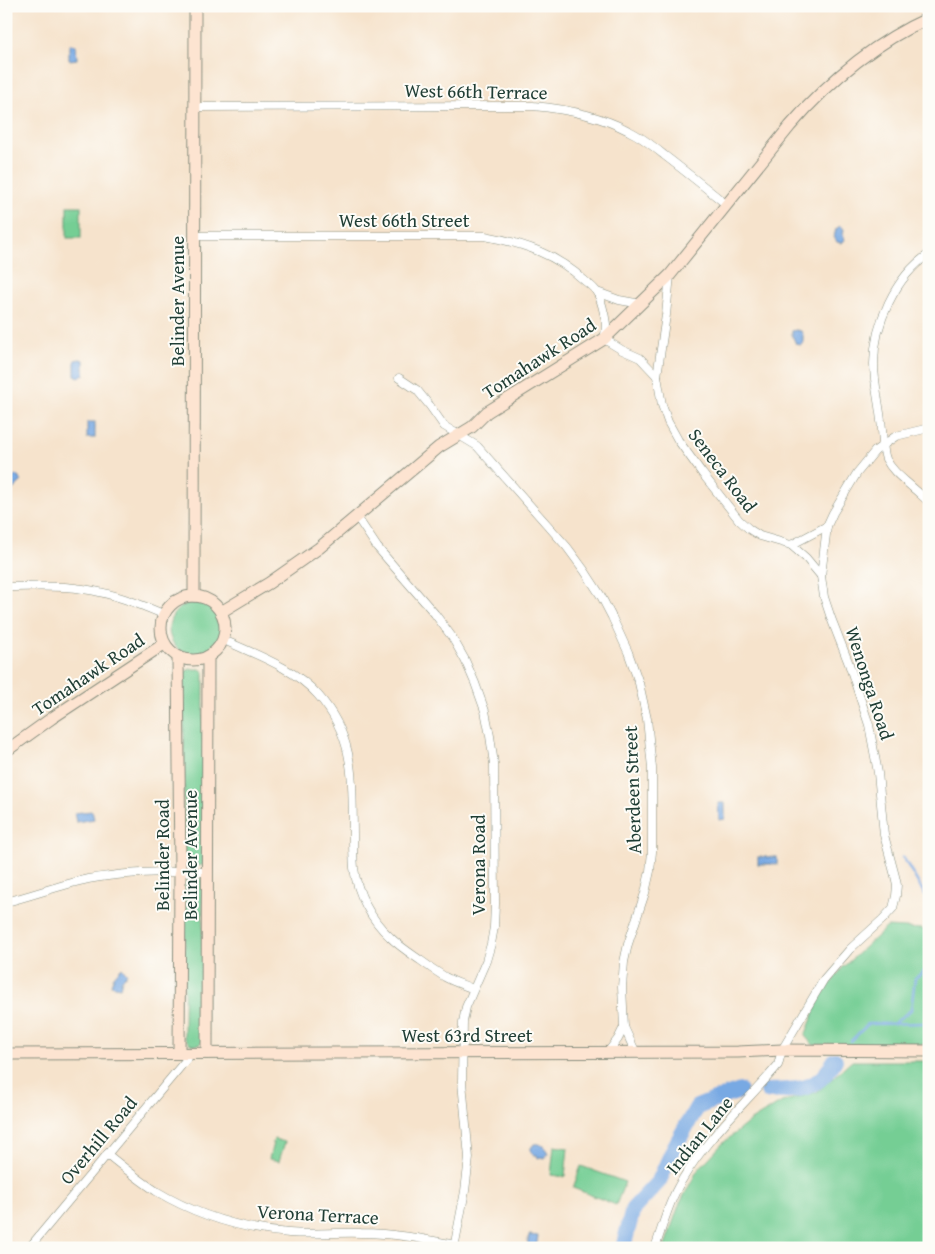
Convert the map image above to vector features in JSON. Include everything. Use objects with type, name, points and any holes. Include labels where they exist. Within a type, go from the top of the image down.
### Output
[{"type":"street","name":"Belinder Avenue","points":[[194,596],[195,6]]},
{"type":"street","name":"Tomahawk Road","points":[[221,612],[292,568],[319,548],[438,447],[472,427],[487,412],[604,339],[670,275],[790,126],[829,85],[860,59],[888,40],[929,18]]},
{"type":"street","name":"West 66th Terrace","points":[[195,107],[533,106],[560,108],[602,119],[646,141],[727,205]]},
{"type":"street","name":"West 66th Street","points":[[195,236],[485,236],[507,240],[542,252],[576,272],[597,292],[619,300],[641,304]]},
{"type":"street","points":[[929,254],[912,269],[891,298],[882,318],[876,343],[874,363],[885,457],[892,469],[929,502]]},
{"type":"street","name":"Seneca Road","points":[[670,275],[657,376],[662,406],[668,422],[678,440],[722,500],[748,529],[760,536],[791,544]]},
{"type":"street","points":[[597,292],[606,325],[604,339],[640,358],[657,376]]},
{"type":"street","name":"Aberdeen Street","points":[[399,378],[417,390],[444,426],[477,446],[567,548],[584,570],[612,617],[628,652],[639,684],[647,720],[652,768],[652,852],[650,871],[645,893],[628,944],[622,987],[624,1027],[636,1052]]},
{"type":"street","name":"Wenonga Road","points":[[782,1050],[824,979],[845,954],[883,920],[893,908],[897,885],[884,835],[878,773],[869,725],[852,672],[824,597],[821,576],[827,526],[833,512],[857,473],[874,451],[896,436],[929,428]]},
{"type":"street","name":"Verona Road","points":[[357,517],[377,547],[435,614],[452,637],[465,660],[485,711],[494,764],[494,927],[486,961],[466,1008],[464,1022],[462,1053],[463,1088],[469,1158],[466,1191],[455,1246]]},
{"type":"street","points":[[821,576],[791,544],[827,526]]},
{"type":"street","points":[[6,587],[83,589],[132,601],[164,614]]},
{"type":"street","points":[[184,597],[204,598],[214,603],[221,612],[225,621],[226,631],[224,640],[215,653],[208,657],[199,661],[188,661],[178,658],[164,644],[160,624],[164,614],[176,601],[184,597]]},
{"type":"street","points":[[224,640],[298,677],[318,695],[332,714],[342,733],[352,767],[354,870],[366,906],[389,937],[405,950],[446,977],[473,989]]},
{"type":"street","name":"Tomahawk Road","points":[[6,751],[52,718],[164,644]]},
{"type":"street","name":"Belinder Avenue","points":[[208,657],[208,1053]]},
{"type":"street","name":"Belinder Road","points":[[178,658],[180,872],[185,1053]]},
{"type":"street","points":[[6,902],[70,883],[120,874],[208,872]]},
{"type":"street","points":[[608,1052],[624,1027]]},
{"type":"street","name":"Indian Lane","points":[[655,1248],[668,1209],[682,1178],[718,1132],[778,1065],[782,1050]]},
{"type":"street","name":"West 63rd Street","points":[[6,1054],[929,1051]]},
{"type":"street","name":"Overhill Road","points":[[29,1248],[107,1154],[185,1053]]},
{"type":"street","name":"Verona Terrace","points":[[107,1154],[134,1176],[176,1202],[238,1225],[290,1233],[380,1234],[415,1237],[455,1246]]},
{"type":"green space","points":[[67,206],[81,206],[81,238],[67,238]]},
{"type":"green space","points":[[190,603],[200,603],[214,610],[221,624],[221,634],[214,648],[200,655],[190,655],[180,651],[173,644],[169,634],[169,624],[173,614],[180,607]]},
{"type":"green space","points":[[200,669],[204,672],[203,865],[197,866],[188,865],[184,860],[184,675],[186,671]]},
{"type":"green space","points":[[190,878],[203,880],[203,1041],[198,1045],[193,1045],[184,1037],[185,881]]},
{"type":"green space","points":[[887,927],[922,929],[929,932],[929,1044],[813,1045],[805,1036],[820,998],[843,967]]},
{"type":"green space","points":[[852,1061],[929,1061],[929,1248],[664,1248],[679,1205],[697,1171],[723,1143],[749,1122],[782,1102],[817,1092]]},
{"type":"green space","points":[[274,1139],[285,1142],[279,1161],[269,1159]]},
{"type":"green space","points":[[554,1146],[568,1148],[565,1177],[551,1175]]},
{"type":"green space","points":[[581,1166],[625,1182],[616,1205],[573,1188]]},
{"type":"water","points":[[70,44],[76,45],[77,59],[69,60]]},
{"type":"water","points":[[840,226],[844,229],[843,235],[845,240],[841,243],[837,242],[834,237],[836,229]]},
{"type":"water","points":[[792,331],[801,331],[803,335],[803,343],[801,345],[796,344],[792,335]]},
{"type":"water","points":[[75,360],[84,360],[84,375],[79,377],[75,375]]},
{"type":"water","points":[[87,422],[95,422],[95,438],[87,438]]},
{"type":"water","points":[[16,475],[22,481],[9,493],[6,489],[6,483]]},
{"type":"water","points":[[718,803],[725,803],[725,819],[719,820]]},
{"type":"water","points":[[92,811],[94,819],[76,822],[74,813]]},
{"type":"water","points":[[758,857],[777,857],[777,864],[758,864]]},
{"type":"water","points":[[122,967],[127,974],[122,979],[120,987],[111,985],[114,976]]},
{"type":"water","points":[[534,1144],[541,1145],[546,1149],[548,1153],[545,1158],[538,1158],[537,1155],[533,1155],[531,1148]]},
{"type":"water","points":[[529,1235],[538,1236],[536,1248],[527,1248]]},
{"type":"waterway","points":[[903,857],[929,902]]},
{"type":"waterway","points":[[895,1022],[911,1010],[915,978],[925,971],[929,971]]},
{"type":"waterway","points":[[851,1041],[868,1024],[929,1023]]},
{"type":"waterway","points":[[768,1091],[807,1087],[822,1078],[835,1060]]},
{"type":"waterway","points":[[623,1248],[633,1209],[659,1181],[674,1148],[697,1107],[740,1091]]}]
